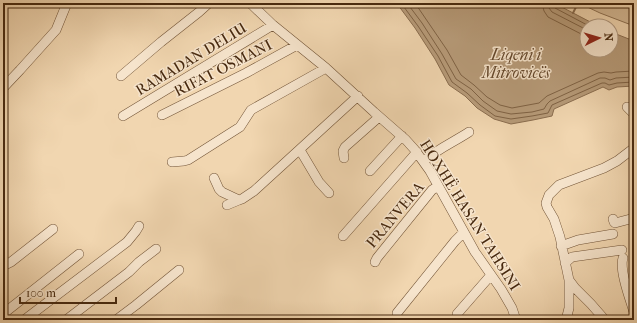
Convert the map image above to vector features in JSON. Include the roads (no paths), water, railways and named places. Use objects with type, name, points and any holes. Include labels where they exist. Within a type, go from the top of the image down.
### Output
[{"type":"street","points":[[3,88],[56,30],[67,3]]},
{"type":"street","points":[[121,76],[209,3]]},
{"type":"street","name":"HOXHË HASAN TAHSINI","points":[[250,3],[273,25],[309,53],[358,96],[379,117],[402,136],[417,152],[424,161],[463,233],[501,289],[512,308],[516,320]]},
{"type":"street","name":"RAMADAN DELIU","points":[[123,116],[273,25]]},
{"type":"street","name":"RIFAT OSMANI","points":[[162,115],[246,73],[297,45]]},
{"type":"street","points":[[172,162],[188,160],[240,127],[251,110],[326,68]]},
{"type":"street","points":[[227,205],[242,199],[254,191],[358,96]]},
{"type":"street","points":[[627,107],[634,114]]},
{"type":"street","points":[[344,158],[343,151],[345,147],[379,117]]},
{"type":"street","points":[[424,161],[435,152],[469,132]]},
{"type":"street","points":[[370,172],[402,136]]},
{"type":"street","points":[[566,320],[569,308],[569,280],[554,219],[546,205],[547,198],[559,185],[604,168],[617,161],[634,148]]},
{"type":"street","points":[[300,150],[319,182],[329,193]]},
{"type":"street","points":[[343,236],[417,152]]},
{"type":"street","points":[[214,178],[222,192],[239,200]]},
{"type":"street","name":"PRANVERA","points":[[375,262],[376,258],[432,190],[438,186]]},
{"type":"street","points":[[613,220],[615,223],[634,218]]},
{"type":"street","points":[[24,320],[127,242],[140,226]]},
{"type":"street","points":[[3,265],[11,262],[53,229]]},
{"type":"street","points":[[397,313],[463,233]]},
{"type":"street","points":[[561,246],[578,240],[613,234]]},
{"type":"street","points":[[66,320],[129,272],[156,249]]},
{"type":"street","points":[[3,314],[79,254]]},
{"type":"street","points":[[565,263],[572,257],[622,254],[624,279],[634,312]]},
{"type":"street","points":[[116,320],[179,270]]},
{"type":"street","points":[[457,314],[491,275]]},
{"type":"street","points":[[569,280],[605,320]]},
{"type":"water","name":"Liqeni i Mitrovicës","points":[[395,3],[554,3],[583,18],[579,18],[579,58],[619,58],[619,35],[634,41],[634,86],[617,87],[609,90],[603,87],[554,109],[552,116],[511,124],[494,119],[477,108],[465,96],[449,85],[435,59],[398,5]]},
{"type":"waterway","points":[[573,13],[578,3]]}]
